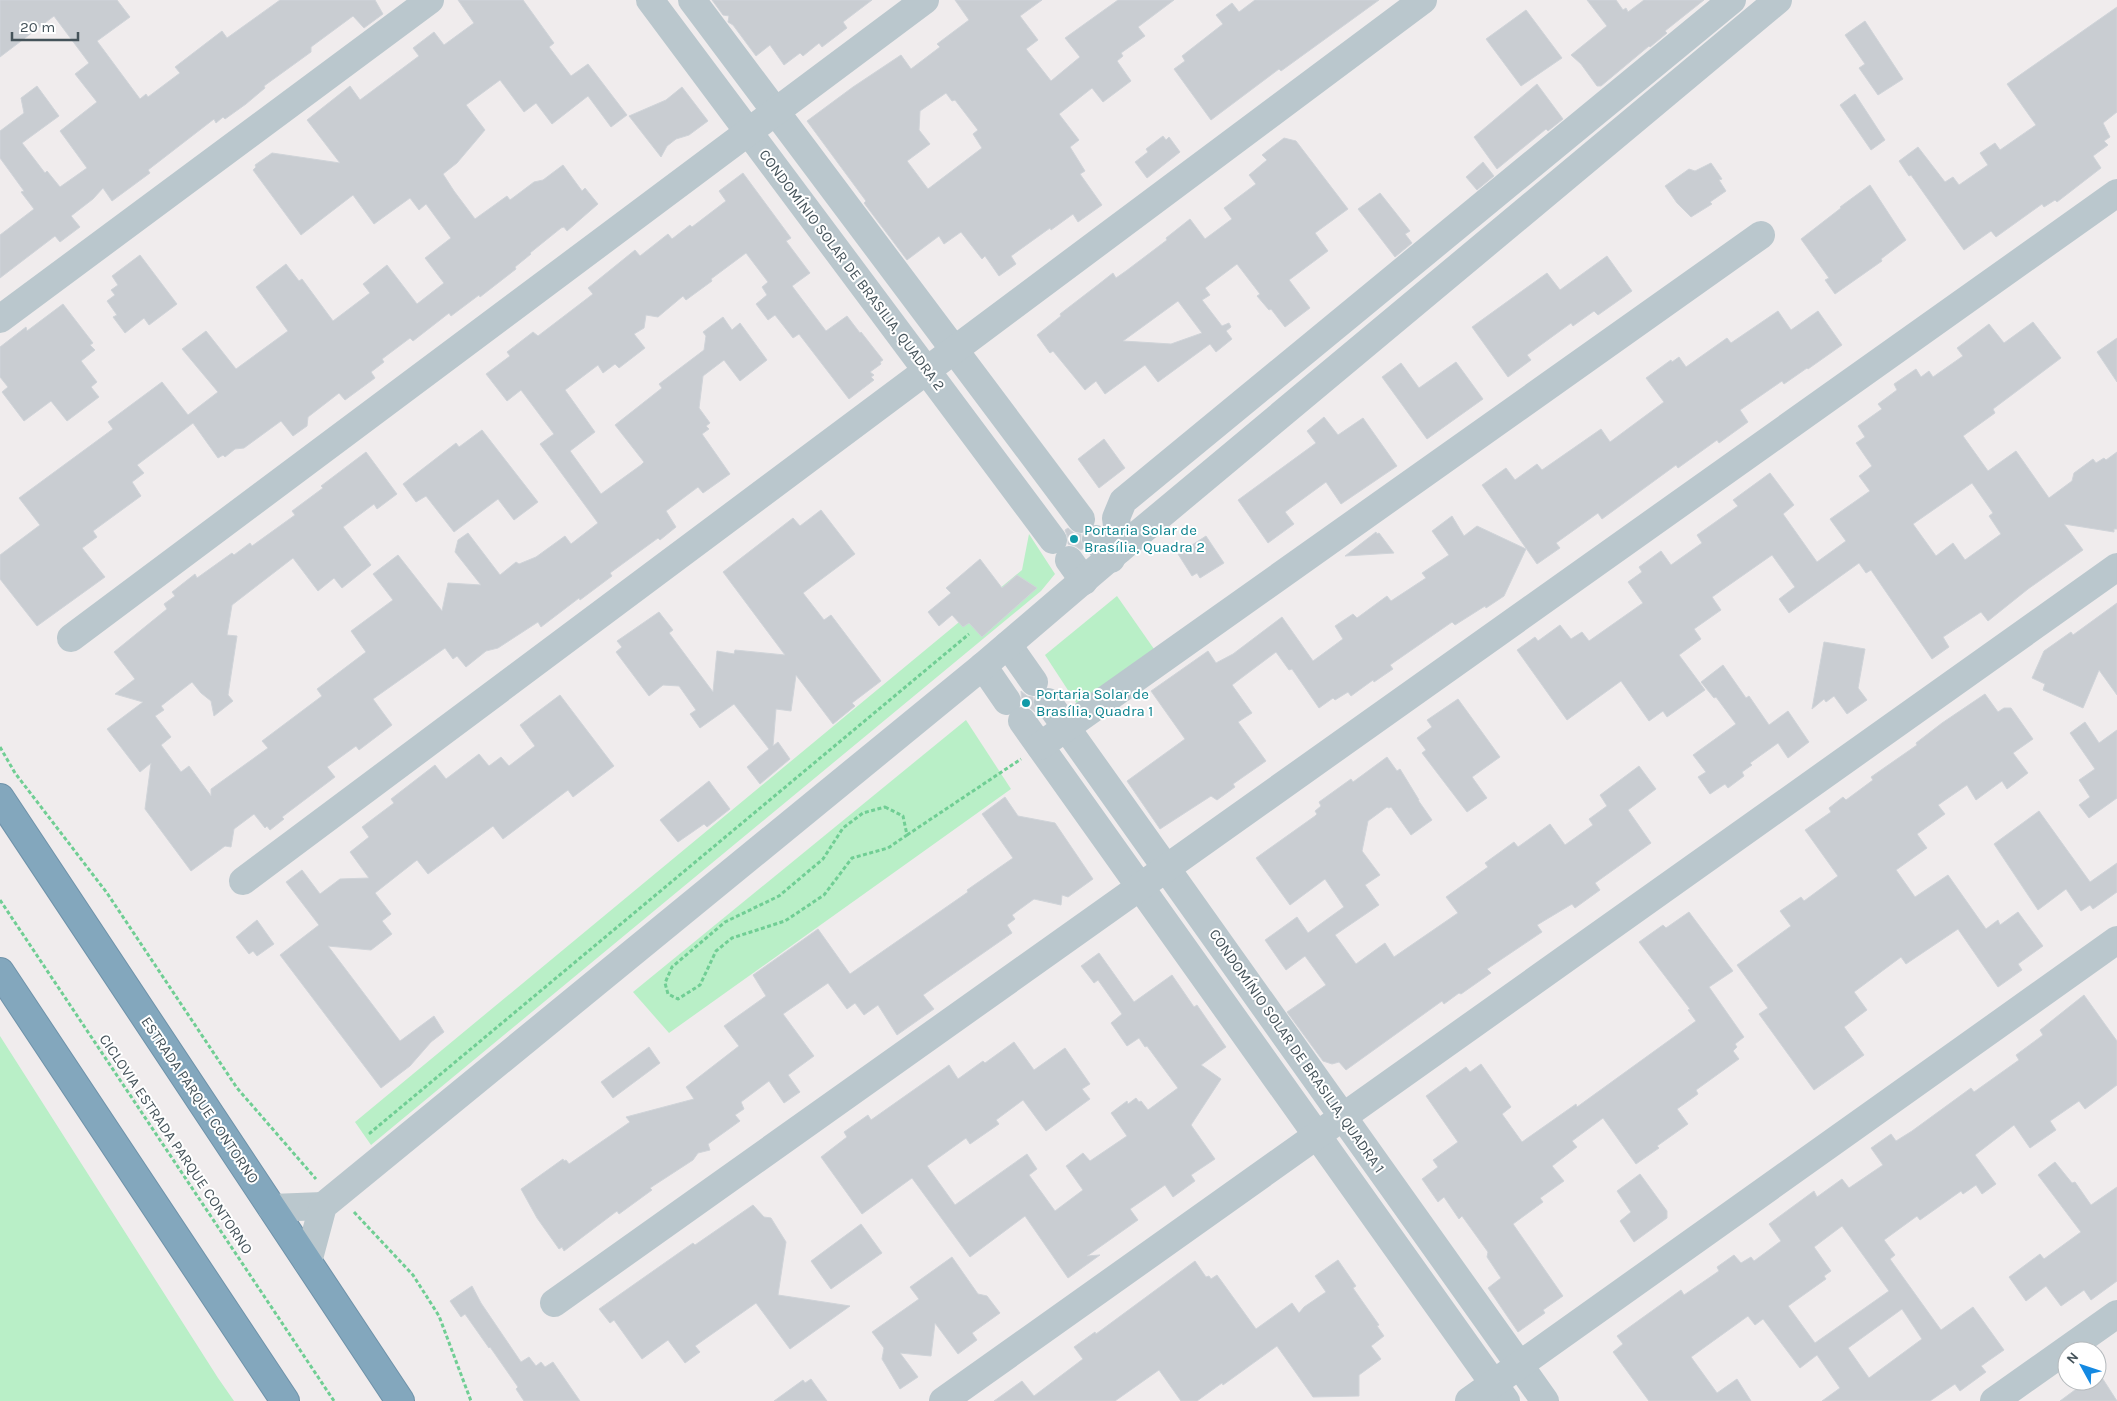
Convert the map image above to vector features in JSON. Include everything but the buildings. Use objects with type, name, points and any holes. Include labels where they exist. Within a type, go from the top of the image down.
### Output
[{"type":"highway","name":"ESTRADA PARQUE CONTORNO","points":[[0,798],[400,1401]]},
{"type":"highway","points":[[0,972],[285,1401]]},
{"type":"street","points":[[0,319],[430,0]]},
{"type":"street","name":"CONDOMÍNIO SOLAR DE BRASILIA, QUADRA 2","points":[[650,0],[1062,551]]},
{"type":"street","points":[[692,0],[954,350],[1095,533]]},
{"type":"street","points":[[71,638],[925,0]]},
{"type":"street","points":[[243,881],[1423,0]]},
{"type":"street","points":[[308,1262],[330,1200],[1008,645],[1062,551],[1095,533],[1116,518],[1123,501],[1732,0]]},
{"type":"street","points":[[1062,551],[1095,533],[1776,1]]},
{"type":"street","points":[[554,1302],[2117,193]]},
{"type":"street","points":[[1040,746],[1761,235]]},
{"type":"street","points":[[943,1401],[2117,567]]},
{"type":"street","name":"CONDOMÍNIO SOLAR DE BRASILIA, QUADRA 1","points":[[1008,645],[1545,1401]]},
{"type":"street","points":[[983,666],[1499,1392]]},
{"type":"street","points":[[1012,707],[1038,687]]},
{"type":"street","points":[[1469,1401],[1499,1392],[1520,1365],[2117,940]]},
{"type":"street","points":[[272,1208],[330,1200]]},
{"type":"street","points":[[1994,1401],[2117,1314]]},
{"type":"path","points":[[386,1154],[370,1133],[969,634]]},
{"type":"path","points":[[907,835],[903,816],[885,807],[863,813],[843,828],[823,859],[779,896],[725,922],[672,967],[665,983],[668,994],[678,999],[700,985],[716,951],[732,938],[785,921],[824,895],[852,858],[888,848],[1040,746]]},
{"type":"path","points":[[0,747],[15,773],[107,893],[237,1088],[326,1190],[330,1200],[413,1275],[439,1316],[471,1401]]},
{"type":"path","name":"CICLOVIA ESTRADA PARQUE CONTORNO","points":[[0,900],[334,1401]]},
{"type":"green space","points":[[1029,534],[1055,574],[1041,591],[371,1145],[355,1122],[1022,570]]},
{"type":"green space","points":[[1117,596],[1154,649],[1077,704],[1045,655]]},
{"type":"green space","points":[[966,720],[1011,789],[669,1033],[633,992]]},
{"type":"green space","points":[[0,1036],[218,1378],[234,1401],[0,1401]]},
{"type":"place","name":"Portaria Solar de Brasília, Quadra 2","points":[[1074,539]]},
{"type":"place","name":"Portaria Solar de Brasília, Quadra 1","points":[[1026,703]]}]
